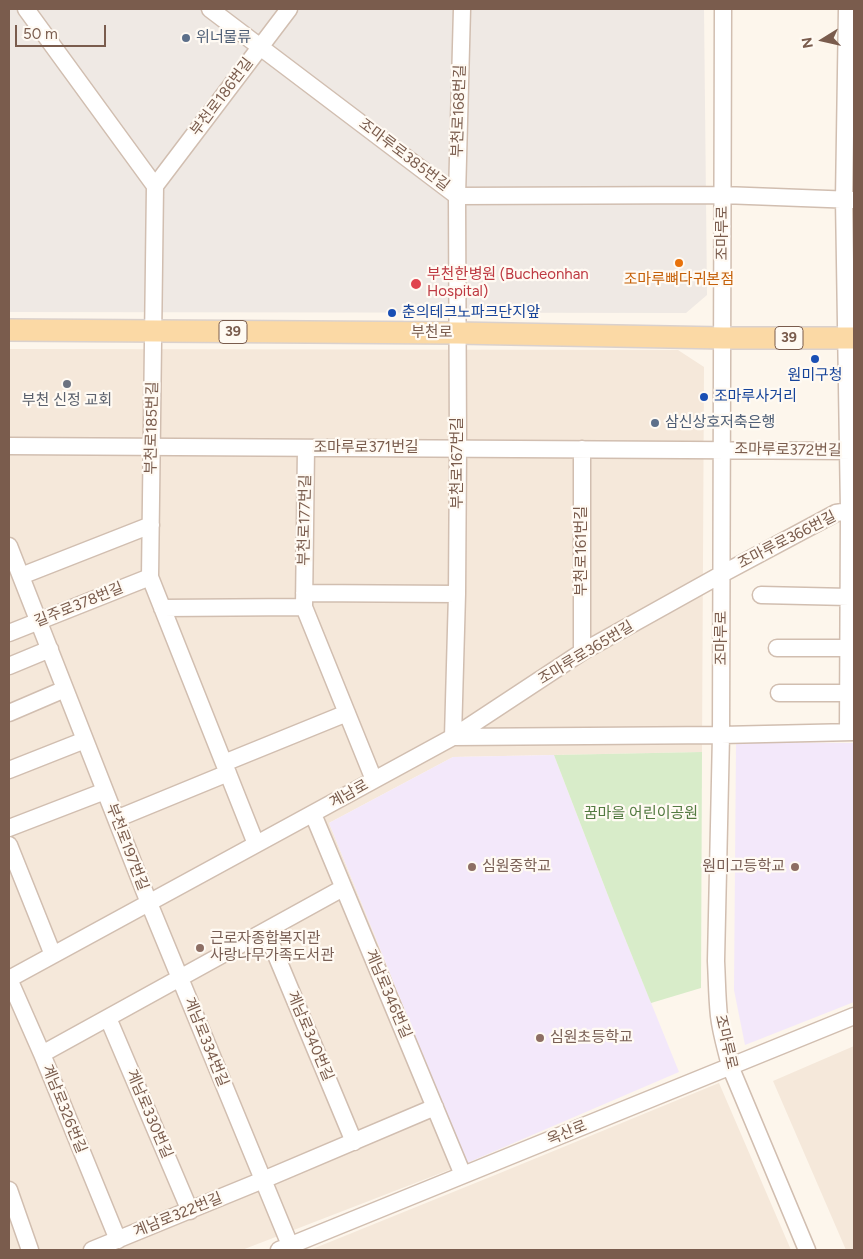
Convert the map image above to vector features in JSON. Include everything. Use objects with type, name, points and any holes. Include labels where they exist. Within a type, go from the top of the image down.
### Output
[{"type":"main road","name":"부천로","points":[[9,330],[850,338]]},
{"type":"street","points":[[26,9],[155,186],[154,331]]},
{"type":"street","name":"조마루로385번길","points":[[210,9],[457,196],[723,195],[849,200]]},
{"type":"street","name":"부천로186번길","points":[[155,186],[289,9]]},
{"type":"street","name":"부천로168번길","points":[[458,333],[457,196],[462,9]]},
{"type":"street","name":"조마루로","points":[[723,9],[722,574],[717,991],[719,1017],[730,1066],[808,1250]]},
{"type":"street","points":[[847,9],[852,511],[848,693],[851,732]]},
{"type":"street","name":"부천로185번길","points":[[154,331],[150,577],[256,844]]},
{"type":"street","name":"부천로167번길","points":[[453,737],[457,594],[458,333]]},
{"type":"street","name":"조마루로371번길","points":[[9,446],[722,450]]},
{"type":"street","name":"부천로177번길","points":[[306,448],[304,600],[374,780]]},
{"type":"street","name":"부천로161번길","points":[[582,449],[582,652]]},
{"type":"street","name":"조마루로372번길","points":[[722,450],[851,451]]},
{"type":"street","name":"조마루로366번길","points":[[722,574],[836,514],[852,511]]},
{"type":"street","points":[[21,576],[150,525]]},
{"type":"street","name":"부천로197번길","points":[[9,546],[149,902]]},
{"type":"street","name":"조마루로365번길","points":[[453,737],[582,652],[722,574]]},
{"type":"street","name":"길주로378번길","points":[[9,633],[150,577]]},
{"type":"street","points":[[162,608],[304,600],[374,593],[457,594]]},
{"type":"street","points":[[761,595],[849,597]]},
{"type":"street","points":[[778,648],[850,658]]},
{"type":"street","points":[[9,666],[50,649]]},
{"type":"street","points":[[9,713],[65,689]]},
{"type":"street","points":[[779,693],[848,693]]},
{"type":"street","points":[[116,819],[347,713]]},
{"type":"street","name":"계남로","points":[[9,979],[453,737],[851,732]]},
{"type":"street","points":[[9,770],[85,740]]},
{"type":"street","name":"부천로197번길","points":[[9,828],[105,791]]},
{"type":"street","name":"계남로346번길","points":[[313,814],[463,1175]]},
{"type":"street","points":[[9,845],[54,955]]},
{"type":"street","points":[[42,1054],[343,888]]},
{"type":"street","name":"계남로334번길","points":[[149,902],[263,1180],[287,1249]]},
{"type":"street","name":"계남로340번길","points":[[266,931],[354,1142]]},
{"type":"street","name":"계남로326번길","points":[[9,979],[42,1054],[118,1240]]},
{"type":"street","name":"옥산로","points":[[287,1249],[463,1175],[854,1016]]},
{"type":"street","name":"계남로330번길","points":[[108,1018],[190,1210]]},
{"type":"street","points":[[263,1180],[435,1107]]},
{"type":"street","name":"계남로322번길","points":[[92,1250],[263,1180]]},
{"type":"street","points":[[9,1190],[30,1250]]},
{"type":"shaded area","points":[[9,9],[704,9],[707,295],[686,313],[9,312]]},
{"type":"shaded area","points":[[9,349],[678,350],[704,367],[702,752],[453,757],[329,823],[467,1163],[242,1250],[9,1250]]},
{"type":"shaded area","name":"원미고등학교","points":[[736,742],[854,743],[854,1002],[745,1045],[734,990]]},
{"type":"shaded area","points":[[554,755],[679,1072],[467,1163],[329,823],[453,757]]},
{"type":"shaded area","points":[[854,1046],[854,1250],[846,1250],[773,1081]]},
{"type":"shaded area","points":[[719,1083],[791,1250],[310,1250],[500,1173]]},
{"type":"green space","name":"꿈마을 어린이공원","points":[[702,752],[701,988],[651,1003],[554,755]]},
{"type":"place","name":"위너물류","points":[[186,38]]},
{"type":"place","name":"조마루뼈다귀본점","points":[[679,263]]},
{"type":"place","name":"부천한병원 (Bucheonhan Hospital)","points":[[416,284]]},
{"type":"place","name":"춘의테크노파크단지앞","points":[[392,313]]},
{"type":"place","name":"원미구청","points":[[815,359]]},
{"type":"place","name":"부천 신정 교회","points":[[67,384]]},
{"type":"place","name":"조마루사거리","points":[[704,397]]},
{"type":"place","name":"삼신상호저축은행","points":[[655,423]]},
{"type":"place","name":"심원중학교","points":[[472,867]]},
{"type":"place","name":"원미고등학교","points":[[795,867]]},
{"type":"place","name":"근로자종합복지관 사랑나무가족도서관","points":[[200,948]]},
{"type":"place","name":"심원초등학교","points":[[540,1038]]}]
